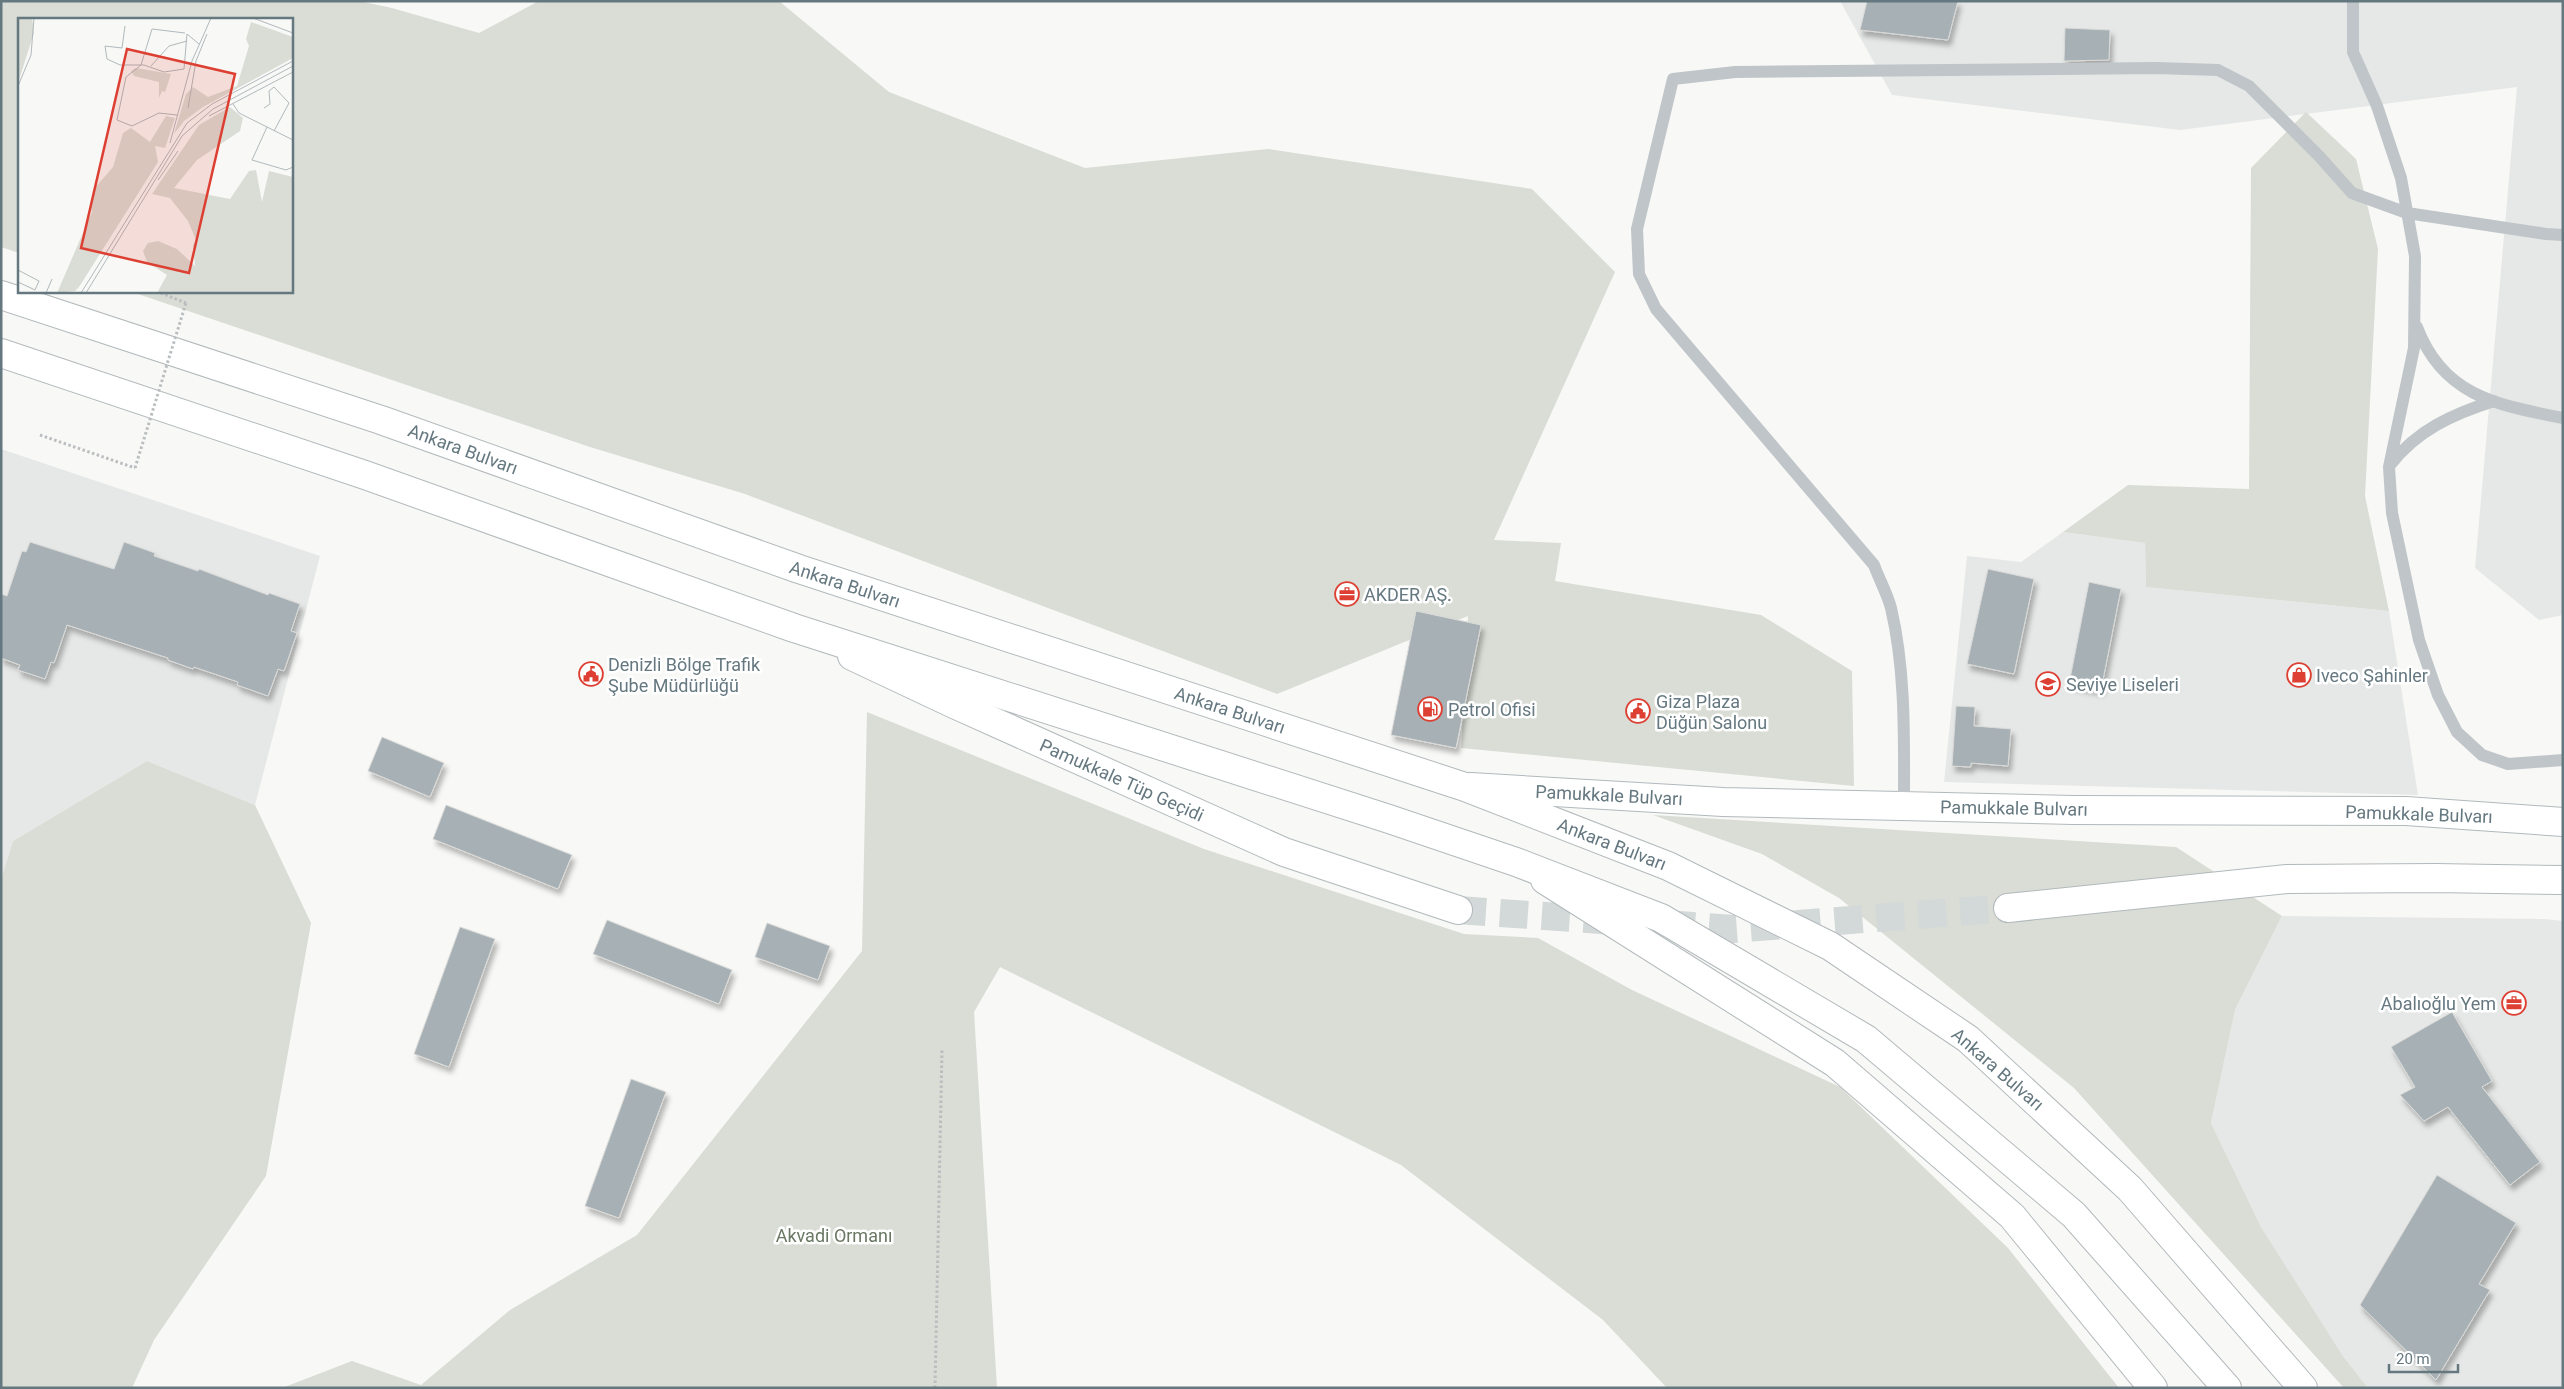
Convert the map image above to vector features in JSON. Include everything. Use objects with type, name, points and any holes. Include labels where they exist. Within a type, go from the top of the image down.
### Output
[{"type":"main road","name":"Ankara Bulvarı","points":[[1,295],[381,420],[799,569],[1465,787],[1668,866],[1830,946],[1968,1039],[2130,1188],[2303,1388]]},
{"type":"main road","points":[[1,353],[375,478],[794,628],[1389,819],[1516,862],[1662,918],[1866,1039],[2074,1215],[2227,1388]]},
{"type":"main road","name":"Pamukkale Tüp Geçidi","points":[[794,628],[954,704],[1284,852],[1458,910]]},
{"type":"main road","name":"Pamukkale Bulvarı","points":[[1465,787],[1723,802],[2073,810],[2406,811],[2563,822]]},
{"type":"main road","points":[[1516,862],[1835,1063],[2012,1216],[2153,1388]]},
{"type":"main road","points":[[2008,908],[2287,879],[2435,878],[2563,880]]},
{"type":"lane","points":[[2353,1],[2354,52],[2377,106],[2401,178],[2415,256],[2414,348],[2389,467],[2392,514],[2419,640],[2438,695],[2457,732],[2482,755],[2508,764],[2563,760]]},
{"type":"lane","points":[[1904,806],[1904,722],[1898,656],[1891,607],[1874,565],[1656,309],[1639,274],[1637,229],[1673,79],[1735,72],[2157,68],[2218,70],[2248,86],[2319,156],[2352,193],[2407,213],[2546,234],[2563,234]]},
{"type":"lane","points":[[2414,318],[2423,343],[2438,366],[2461,387],[2494,401],[2563,418]]},
{"type":"lane","points":[[2389,467],[2418,436],[2430,428],[2462,411],[2494,401]]},
{"type":"path","points":[[40,434],[135,468],[186,303],[158,292]]},
{"type":"path","points":[[935,1388],[942,1050]]},
{"type":"shaded area","points":[[1840,1],[2563,1],[2563,615],[2539,620],[2475,568],[2517,87],[2180,130],[1892,95]]},
{"type":"shaded area","points":[[1,449],[320,556],[255,805],[147,761],[13,841],[1,879]]},
{"type":"shaded area","points":[[2063,532],[2145,543],[2146,587],[2389,611],[2418,795],[1944,782],[1967,556],[2021,562]]},
{"type":"shaded area","points":[[2282,916],[2544,919],[2563,921],[2563,1388],[2368,1388],[2343,1356],[2261,1227],[2211,1123],[2235,1010]]},
{"type":"green space","points":[[1,1],[359,1],[392,8],[479,33],[539,1],[779,1],[889,92],[1085,168],[1268,149],[1532,189],[1615,272],[1494,540],[1561,543],[1555,581],[1761,615],[1852,671],[1854,786],[1461,748],[1468,616],[1277,694],[745,494],[590,447],[132,292],[292,292],[292,18],[18,18],[18,253],[1,247]]},
{"type":"green space","points":[[2306,112],[2356,159],[2378,249],[2365,496],[2389,611],[2146,587],[2145,543],[2063,532],[2128,485],[2249,489],[2251,168]]},
{"type":"green space","name":"Akvadi Ormanı","points":[[867,712],[1204,849],[1464,934],[1538,938],[1632,990],[1840,1087],[2008,1248],[2119,1388],[1667,1388],[1603,1320],[1401,1165],[1000,967],[974,1012],[997,1388],[282,1388],[352,1361],[421,1385],[510,1310],[637,1235],[862,951]]},
{"type":"green space","points":[[147,761],[255,805],[311,923],[266,1176],[154,1340],[132,1388],[1,1388],[1,879],[13,841]]},
{"type":"green space","points":[[1653,815],[2176,847],[2282,916],[2235,1010],[2211,1123],[2261,1227],[2343,1356],[2368,1388],[2344,1388],[2074,1088],[1839,898],[1762,854]]},
{"type":"building","points":[[1867,1],[1958,1],[1948,40],[1860,30]]},
{"type":"building","points":[[2065,28],[2110,30],[2109,60],[2064,61]]},
{"type":"building","points":[[30,542],[114,569],[124,542],[155,553],[154,556],[198,571],[199,569],[268,595],[269,593],[300,604],[291,631],[297,633],[284,671],[278,669],[268,696],[237,685],[238,682],[194,667],[193,669],[168,660],[168,658],[67,625],[54,663],[51,662],[45,679],[18,670],[20,665],[1,658],[1,594],[7,596],[22,551],[26,552]]},
{"type":"building","points":[[1988,569],[2034,579],[2014,674],[1967,664]]},
{"type":"building","points":[[2089,582],[2121,589],[2101,690],[2069,684]]},
{"type":"building","points":[[1416,611],[1481,625],[1456,748],[1391,735]]},
{"type":"building","points":[[1956,706],[1975,707],[1974,726],[2011,729],[2008,766],[1971,763],[1971,767],[1952,766]]},
{"type":"building","points":[[382,737],[444,763],[430,797],[368,771]]},
{"type":"building","points":[[446,805],[572,855],[558,889],[433,839]]},
{"type":"building","points":[[607,920],[732,970],[719,1004],[593,954]]},
{"type":"building","points":[[767,923],[830,946],[818,980],[755,957]]},
{"type":"building","points":[[460,927],[495,939],[449,1067],[414,1054]]},
{"type":"building","points":[[2452,1012],[2492,1081],[2482,1087],[2540,1162],[2510,1185],[2448,1107],[2424,1121],[2400,1095],[2415,1087],[2391,1047]]},
{"type":"building","points":[[631,1079],[666,1092],[619,1218],[585,1206]]},
{"type":"building","points":[[2437,1175],[2516,1223],[2479,1284],[2490,1290],[2436,1380],[2360,1305]]},
{"type":"tunnel","points":[[1667,924],[1733,929],[2008,908]]},
{"type":"tunnel","points":[[1458,910],[1616,921]]},
{"type":"place","name":"AKDER AŞ.","points":[[1347,594]]},
{"type":"place","name":"Denizli Bölge Trafik Şube Müdürlüğü","points":[[591,674]]},
{"type":"place","name":"Iveco Şahinler","points":[[2299,675]]},
{"type":"place","name":"Seviye Liseleri","points":[[2048,684]]},
{"type":"place","name":"Petrol Ofisi","points":[[1430,709]]},
{"type":"place","name":"Giza Plaza Düğün Salonu","points":[[1638,711]]},
{"type":"place","name":"Abalıoğlu Yem","points":[[2514,1003]]}]
